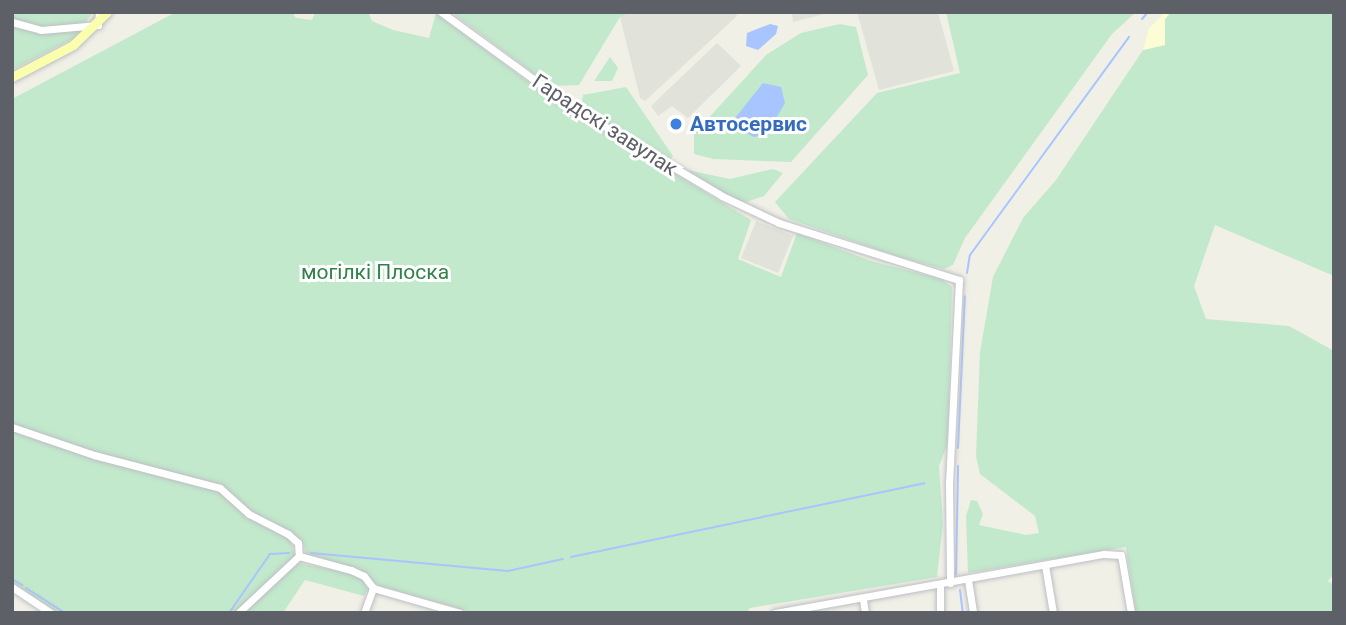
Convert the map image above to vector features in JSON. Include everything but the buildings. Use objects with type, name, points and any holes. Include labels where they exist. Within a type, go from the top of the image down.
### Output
[{"type":"main road","points":[[12,77],[98,25],[107,12]]},
{"type":"street","points":[[12,22],[41,30],[98,25],[99,12]]},
{"type":"street","name":"Гарадскі завулак","points":[[441,12],[616,135],[695,182],[779,223],[959,280],[949,481],[950,583]]},
{"type":"street","points":[[12,427],[94,455],[220,488],[249,514],[288,534],[298,543],[299,556]]},
{"type":"street","points":[[775,613],[940,586],[1045,565],[1121,555],[1131,613]]},
{"type":"street","points":[[299,556],[351,570],[364,576],[373,588],[460,613]]},
{"type":"street","points":[[238,613],[299,556]]},
{"type":"street","points":[[1045,565],[1052,613]]},
{"type":"street","points":[[968,580],[974,613]]},
{"type":"street","points":[[940,586],[940,613]]},
{"type":"street","points":[[12,587],[51,613]]},
{"type":"street","points":[[364,613],[373,588]]},
{"type":"street","points":[[863,599],[865,613]]},
{"type":"shaded area","points":[[636,12],[736,12],[737,16],[645,101],[640,98],[620,17]]},
{"type":"shaded area","points":[[792,12],[832,12],[793,22]]},
{"type":"shaded area","points":[[857,12],[938,12],[954,71],[879,90]]},
{"type":"shaded area","points":[[717,43],[741,66],[688,118],[672,106],[658,116],[651,106]]},
{"type":"shaded area","points":[[756,221],[793,236],[778,273],[741,258]]},
{"type":"green space","points":[[12,12],[93,12],[74,38],[12,70]]},
{"type":"green space","name":"могілкі Плоска","points":[[176,12],[292,12],[296,18],[312,20],[315,13],[368,12],[372,21],[393,30],[429,38],[436,13],[582,122],[585,119],[751,220],[738,259],[781,277],[797,233],[871,261],[941,279],[952,287],[948,443],[939,466],[943,524],[937,577],[750,608],[746,613],[474,613],[379,586],[355,569],[307,556],[304,545],[290,532],[249,511],[223,486],[100,453],[98,460],[219,490],[245,515],[290,538],[295,556],[234,613],[58,613],[12,583],[12,430],[45,443],[48,438],[12,423],[12,99]]},
{"type":"green space","points":[[451,12],[636,12],[620,17],[579,85],[551,86]]},
{"type":"green space","points":[[946,12],[1136,12],[1112,34],[965,238],[953,265],[944,269],[902,258],[789,219],[775,202],[877,93],[960,73]]},
{"type":"green space","points":[[1171,12],[1334,12],[1334,276],[1215,225],[1194,286],[1206,319],[1289,326],[1334,351],[1334,574],[1328,581],[1334,585],[1334,613],[1136,613],[1126,547],[968,573],[966,516],[971,500],[977,501],[983,514],[979,525],[1026,535],[1039,533],[1035,516],[980,474],[976,456],[980,352],[993,277],[1023,218],[1056,180],[1143,50],[1165,45],[1165,19]]},
{"type":"green space","points":[[840,24],[856,27],[868,75],[791,162],[713,159],[694,154],[694,134],[766,55],[801,33]]},
{"type":"green space","points":[[610,57],[618,68],[612,81],[594,81]]},
{"type":"green space","points":[[626,87],[673,156],[669,162],[612,129],[581,105],[583,95]]},
{"type":"green space","points":[[773,169],[783,173],[764,196],[746,202],[732,199],[687,170],[730,179]]},
{"type":"green space","points":[[298,563],[350,573],[365,582],[368,589],[364,596],[305,580],[283,613],[243,613]]},
{"type":"sand","points":[[1166,12],[1171,12],[1165,19],[1165,45],[1143,50],[1149,28]]},
{"type":"water","points":[[770,24],[778,26],[776,34],[758,50],[746,46],[747,33]]},
{"type":"water","points":[[763,83],[781,87],[785,103],[767,134],[754,137],[742,131],[735,118]]},
{"type":"waterway","points":[[1142,19],[1148,12]]},
{"type":"waterway","points":[[967,273],[970,255],[1129,37]]},
{"type":"waterway","points":[[958,448],[965,296]]},
{"type":"waterway","points":[[956,574],[958,466]]},
{"type":"waterway","points":[[571,557],[924,483]]},
{"type":"waterway","points":[[229,613],[270,554],[289,553]]},
{"type":"waterway","points":[[311,553],[508,571],[563,559]]},
{"type":"waterway","points":[[12,579],[22,585]]},
{"type":"waterway","points":[[26,588],[65,613]]},
{"type":"waterway","points":[[960,590],[963,613]]},
{"type":"place","name":"Автосервис","points":[[676,124]]}]
